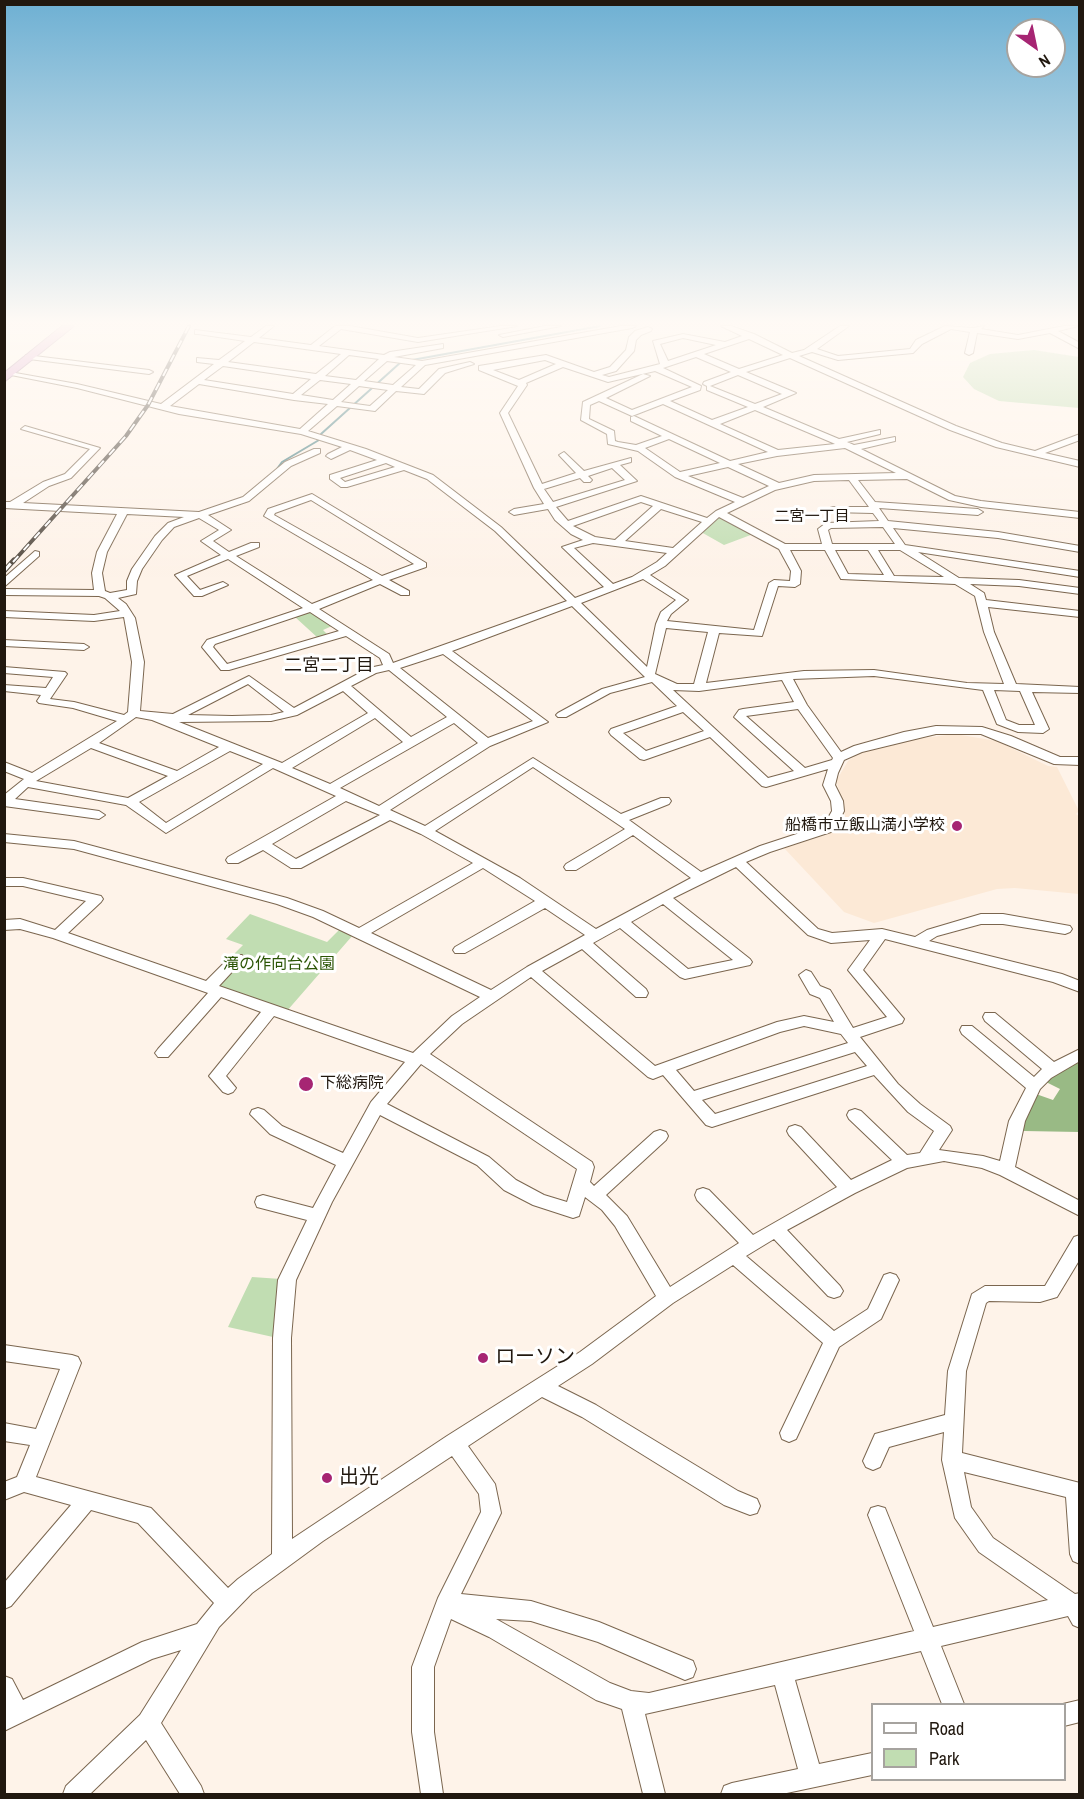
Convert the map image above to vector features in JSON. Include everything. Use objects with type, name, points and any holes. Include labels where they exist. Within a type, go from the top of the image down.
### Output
[{"type":"street","points":[[179,410],[302,432],[430,477],[498,529],[710,733],[766,783],[837,760],[878,742],[936,730],[982,731],[1058,761],[1080,761]]},
{"type":"street","points":[[302,432],[327,410]]},
{"type":"street","points":[[505,410],[504,412],[539,488],[550,506],[574,532],[593,540],[674,551]]},
{"type":"street","points":[[586,410],[585,420],[626,422],[669,436],[777,486]]},
{"type":"street","points":[[613,410],[626,422]]},
{"type":"street","points":[[650,410],[626,422],[611,442],[637,448],[678,475],[741,501]]},
{"type":"street","points":[[684,410],[777,453]]},
{"type":"street","points":[[713,423],[746,410]]},
{"type":"street","points":[[761,410],[845,445],[952,498],[981,504],[1080,515]]},
{"type":"street","points":[[913,410],[944,424],[1034,454],[1080,464]]},
{"type":"street","points":[[9,505],[46,484],[68,476],[96,448],[25,429]]},
{"type":"street","points":[[845,445],[877,432]]},
{"type":"street","points":[[637,448],[669,436]]},
{"type":"street","points":[[1034,454],[1080,437]]},
{"type":"street","points":[[678,475],[777,453],[892,439]]},
{"type":"street","points":[[331,456],[350,447]]},
{"type":"street","points":[[4,592],[105,594],[132,592],[132,581],[137,569],[158,538],[171,525],[246,499],[288,464],[317,451]]},
{"type":"street","points":[[564,455],[580,475],[601,489]]},
{"type":"street","points":[[514,512],[550,506],[632,481],[620,462],[606,455]]},
{"type":"street","points":[[386,460],[333,477],[344,485],[404,467]]},
{"type":"street","points":[[539,488],[620,462]]},
{"type":"street","points":[[851,476],[902,547],[980,595],[984,603],[989,633],[1011,687]]},
{"type":"street","points":[[174,722],[250,720],[293,713],[373,670],[403,664],[444,650],[644,575],[661,564],[719,513],[777,486],[814,478],[908,476]]},
{"type":"street","points":[[347,632],[225,668],[207,647],[212,642],[310,609],[381,580],[422,565],[312,498],[301,496],[271,511],[268,516],[381,580],[405,593]]},
{"type":"street","points":[[567,525],[641,500],[708,521]]},
{"type":"street","points":[[833,510],[874,508],[950,514],[981,512],[981,504]]},
{"type":"street","points":[[9,505],[200,515],[226,530],[206,541],[385,656],[389,665],[486,743]]},
{"type":"street","points":[[617,543],[660,505]]},
{"type":"street","points":[[5,801],[29,780],[90,744],[131,716],[138,662],[130,618],[105,594],[98,573],[102,552],[124,510]]},
{"type":"street","points":[[661,624],[758,634],[774,583],[795,584],[796,571],[783,547],[719,513]]},
{"type":"street","points":[[1080,549],[998,536],[887,524],[829,525],[823,529],[828,547],[845,577],[1018,583],[1080,591]]},
{"type":"street","points":[[593,540],[567,547],[611,588]]},
{"type":"street","points":[[783,547],[799,543],[828,547],[902,547],[1080,574]]},
{"type":"street","points":[[223,585],[198,594],[180,575],[255,546]]},
{"type":"street","points":[[871,546],[890,577]]},
{"type":"street","points":[[4,584],[35,554]]},
{"type":"street","points":[[644,575],[682,600],[666,612],[661,624],[651,672],[652,677]]},
{"type":"street","points":[[984,603],[1079,615]]},
{"type":"street","points":[[4,614],[94,618],[127,613]]},
{"type":"street","points":[[699,688],[714,630]]},
{"type":"street","points":[[4,643],[84,647]]},
{"type":"street","points":[[263,844],[296,865],[385,813],[486,743],[542,722],[444,650]]},
{"type":"street","points":[[4,670],[62,674],[43,701],[131,716],[155,717],[174,722],[426,831],[546,901],[589,939],[641,993]]},
{"type":"street","points":[[562,715],[606,692],[652,677],[675,687],[699,688],[786,677],[874,673],[987,686],[1080,690]]},
{"type":"street","points":[[786,677],[801,705],[837,760]]},
{"type":"street","points":[[174,722],[249,679],[293,713]]},
{"type":"street","points":[[344,686],[410,742]]},
{"type":"street","points":[[987,686],[1001,722],[1018,728],[1043,729],[1024,687]]},
{"type":"street","points":[[4,688],[49,692]]},
{"type":"street","points":[[801,705],[743,712],[740,717],[802,772]]},
{"type":"street","points":[[684,708],[615,732],[644,756],[710,733]]},
{"type":"street","points":[[4,766],[29,780],[130,802],[166,829],[376,712]]},
{"type":"street","points":[[330,789],[455,717]]},
{"type":"street","points":[[90,744],[177,775]]},
{"type":"street","points":[[130,802],[228,747]]},
{"type":"street","points":[[282,1557],[284,1293],[287,1280],[317,1216],[377,1106],[417,1058],[457,1020],[532,970],[700,878],[737,861],[830,828],[838,811],[837,801],[829,785],[837,760]]},
{"type":"street","points":[[426,831],[533,762],[620,819],[700,878]]},
{"type":"street","points":[[233,860],[345,796]]},
{"type":"street","points":[[5,801],[99,814]]},
{"type":"street","points":[[620,819],[665,801]]},
{"type":"street","points":[[571,867],[633,829]]},
{"type":"street","points":[[4,838],[74,845],[282,901],[359,934],[490,996]]},
{"type":"street","points":[[737,861],[813,932],[831,938],[882,934],[1057,978],[1080,987]]},
{"type":"street","points":[[359,934],[482,863]]},
{"type":"street","points":[[4,882],[23,882],[96,899],[58,935]]},
{"type":"street","points":[[621,921],[685,974],[745,962],[664,898]]},
{"type":"street","points":[[460,950],[546,901]]},
{"type":"street","points":[[916,943],[932,933],[981,920],[1003,920],[1065,929]]},
{"type":"street","points":[[4,926],[20,924],[58,935],[271,1010],[417,1058],[586,1167],[587,1190]]},
{"type":"street","points":[[692,1097],[897,1020],[855,970],[882,934]]},
{"type":"street","points":[[164,1053],[237,958]]},
{"type":"street","points":[[532,970],[653,1073],[777,1027],[804,1021],[852,1036]]},
{"type":"street","points":[[807,975],[815,990],[825,994],[852,1036],[878,1068],[914,1108],[944,1130],[925,1158]]},
{"type":"street","points":[[228,1088],[217,1076],[271,1010]]},
{"type":"street","points":[[990,1017],[1052,1069]]},
{"type":"street","points":[[967,1030],[1034,1086]]},
{"type":"street","points":[[1006,1170],[1017,1121],[1034,1086],[1052,1069],[1080,1054]]},
{"type":"street","points":[[666,1069],[712,1121],[878,1068]]},
{"type":"street","points":[[377,1106],[483,1161],[510,1185],[539,1200],[573,1212],[587,1190],[660,1136]]},
{"type":"street","points":[[258,1114],[276,1130],[346,1162]]},
{"type":"street","points":[[855,1116],[904,1162]]},
{"type":"street","points":[[795,1131],[849,1188]]},
{"type":"street","points":[[74,1794],[148,1723],[203,1633],[228,1603],[282,1557],[541,1387],[667,1298],[775,1229],[849,1188],[904,1162],[944,1155],[962,1157],[1006,1170],[1080,1209]]},
{"type":"street","points":[[587,1190],[608,1205],[621,1221],[667,1298]]},
{"type":"street","points":[[702,1195],[751,1244]]},
{"type":"street","points":[[263,1202],[317,1216]]},
{"type":"street","points":[[775,1229],[834,1291]]},
{"type":"street","points":[[1078,1609],[986,1545],[962,1511],[952,1460],[957,1371],[978,1299],[985,1293],[1040,1295],[1051,1292],[1059,1283],[1080,1242]]},
{"type":"street","points":[[733,1255],[833,1341]]},
{"type":"street","points":[[789,1433],[833,1341],[875,1314],[890,1280]]},
{"type":"street","points":[[4,1353],[72,1363],[24,1483]]},
{"type":"street","points":[[541,1387],[589,1411],[730,1498],[750,1506]]},
{"type":"street","points":[[873,1461],[882,1440],[953,1421]]},
{"type":"street","points":[[4,1432],[41,1438]]},
{"type":"street","points":[[432,1794],[423,1732],[423,1667],[446,1603],[491,1513],[488,1491],[454,1442]]},
{"type":"street","points":[[952,1460],[1075,1490],[1080,1554]]},
{"type":"street","points":[[4,1491],[24,1483],[144,1515],[228,1603]]},
{"type":"street","points":[[4,1599],[87,1500]]},
{"type":"street","points":[[878,1515],[953,1703]]},
{"type":"street","points":[[446,1603],[531,1611],[599,1632],[685,1669]]},
{"type":"street","points":[[446,1603],[604,1692],[631,1702],[649,1704],[927,1639],[1078,1609]]},
{"type":"street","points":[[4,1687],[11,1717],[150,1649],[203,1633]]},
{"type":"street","points":[[782,1673],[812,1777]]},
{"type":"street","points":[[631,1702],[654,1794]]},
{"type":"street","points":[[148,1723],[193,1794]]},
{"type":"street","points":[[732,1794],[871,1764]]},
{"type":"shaded area","name":"船橋市立飯山満小学校","points":[[955,734],[997,741],[1048,766],[1057,767],[1079,811],[1076,814],[1080,817],[1079,894],[1015,888],[997,889],[874,923],[844,912],[784,848],[826,835],[845,817],[844,805],[836,781],[848,761],[857,754],[893,742]]},
{"type":"green space","points":[[721,516],[756,533],[724,545],[701,532]]},
{"type":"green space","points":[[310,612],[332,626],[323,630],[328,635],[318,638],[295,617]]},
{"type":"green space","name":"滝の作向台公園","points":[[250,914],[327,942],[340,929],[353,935],[286,1012],[218,988],[217,984],[242,957],[234,954],[243,945],[226,939]]},
{"type":"green space","points":[[1079,1059],[1079,1132],[1024,1131],[1022,1125],[1036,1094],[1053,1100],[1060,1089],[1044,1081]]},
{"type":"green space","points":[[252,1277],[281,1279],[277,1292],[273,1337],[228,1327]]},
{"type":"waterway","points":[[277,469],[282,462],[319,440],[321,434],[348,410]]},
{"type":"railway","points":[[13,562],[126,436],[144,410]]},
{"type":"railway","points":[[4,571],[14,560]]},
{"type":"place","name":"船橋市立飯山満小学校","points":[[957,826]]},
{"type":"place","name":"下総病院","points":[[306,1084]]},
{"type":"place","name":"ローソン","points":[[483,1358]]},
{"type":"place","name":"出光","points":[[327,1478]]},
{"type":"district","name":"二宮一丁目","points":[[812,517]]},
{"type":"district","name":"二宮二丁目","points":[[329,666]]}]
